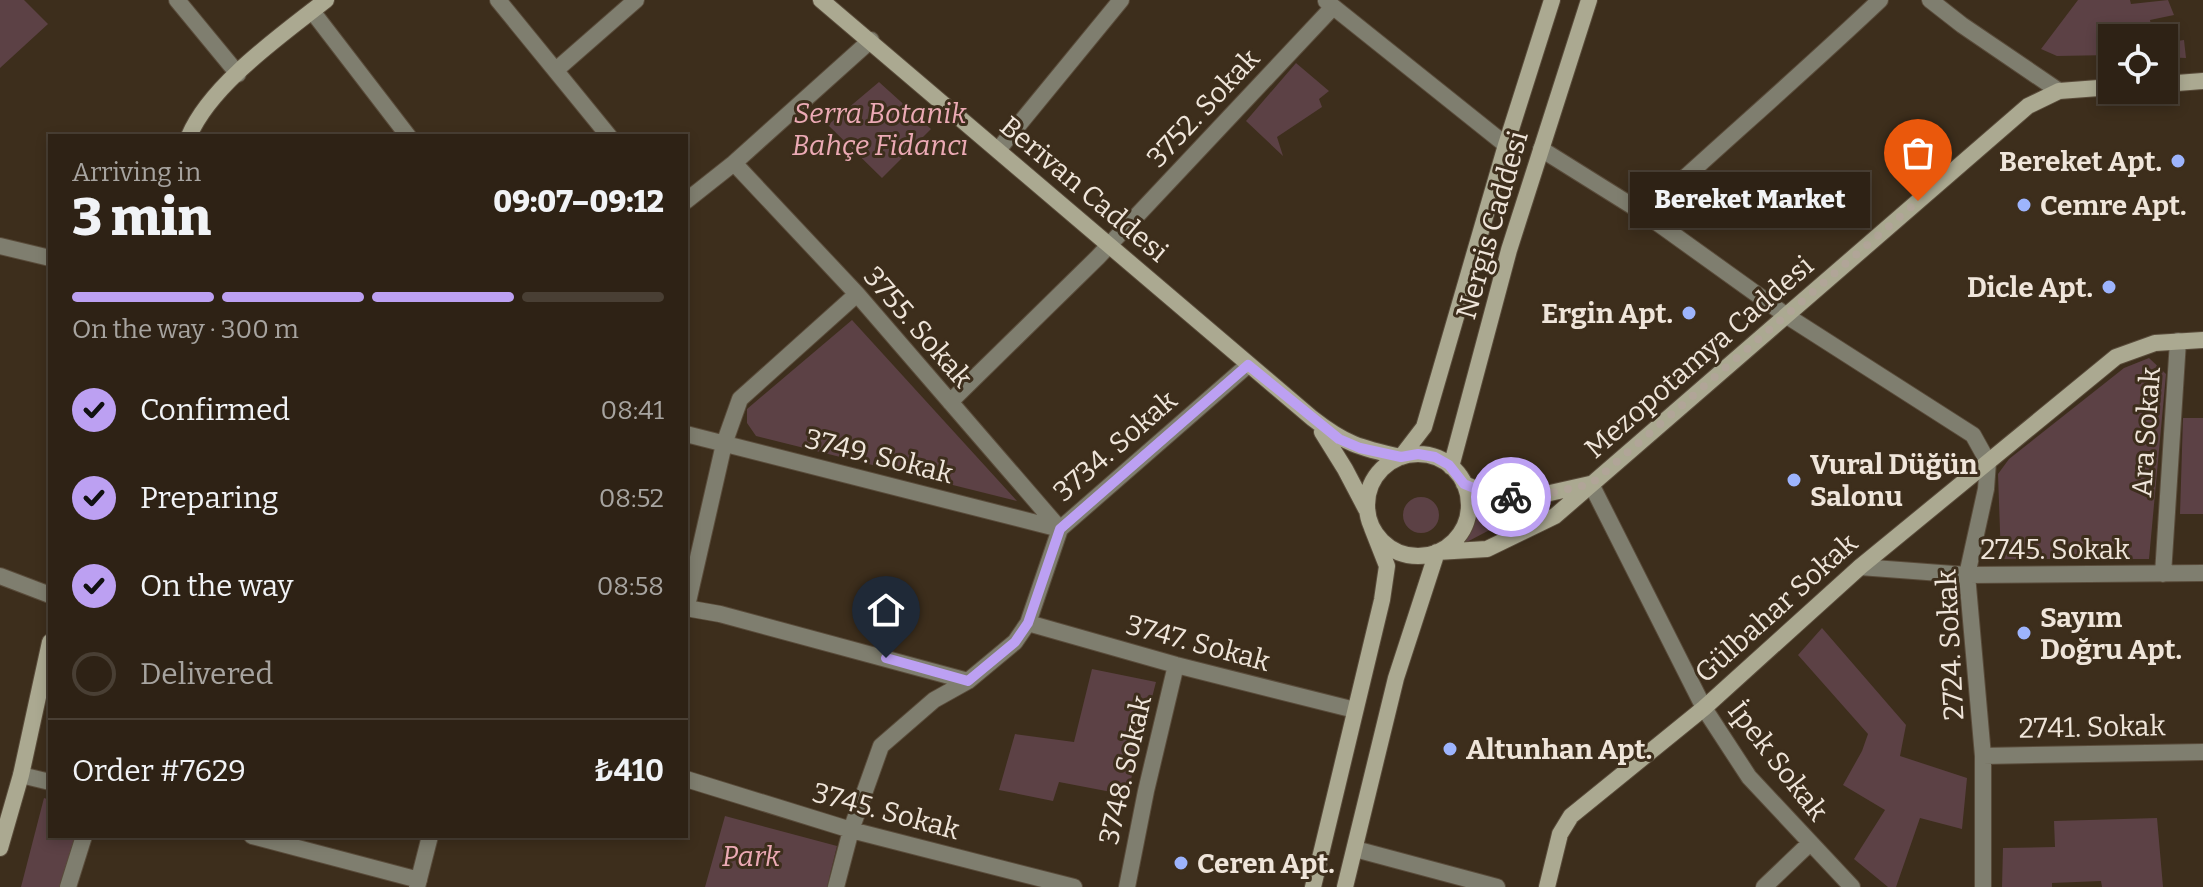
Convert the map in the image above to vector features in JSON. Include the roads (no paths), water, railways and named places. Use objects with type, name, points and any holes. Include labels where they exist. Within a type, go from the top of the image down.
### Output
[{"type":"street","points":[[177,0],[238,74]]},
{"type":"street","points":[[190,134],[217,93],[326,0]]},
{"type":"street","points":[[498,0],[607,134]]},
{"type":"street","points":[[556,70],[636,0]]},
{"type":"street","name":"Berivan Caddesi","points":[[821,0],[1312,418]]},
{"type":"street","points":[[998,150],[1121,0]]},
{"type":"street","name":"Nergis Caddesi","points":[[1401,457],[1424,427],[1506,145],[1552,0]]},
{"type":"street","name":"Nergis Caddesi","points":[[1451,467],[1509,250],[1589,0]]},
{"type":"street","points":[[1645,214],[1806,71],[1880,0]]},
{"type":"street","points":[[1930,0],[2059,91]]},
{"type":"street","points":[[1329,4],[1506,145]]},
{"type":"street","name":"3752. Sokak","points":[[950,402],[1110,244],[1329,4]]},
{"type":"street","points":[[312,11],[406,134]]},
{"type":"street","points":[[688,199],[734,163],[871,40]]},
{"type":"street","points":[[2178,83],[2203,81]]},
{"type":"street","name":"Mezopotamya Caddesi","points":[[1437,552],[1487,549],[1555,516],[2028,106],[2059,91],[2098,88]]},
{"type":"street","points":[[1541,149],[1645,214],[1787,316],[1973,435],[1988,462]]},
{"type":"street","name":"3755. Sokak","points":[[734,163],[857,294],[1060,529]]},
{"type":"street","points":[[0,246],[48,258]]},
{"type":"street","points":[[688,598],[724,444],[740,399],[857,294]]},
{"type":"street","name":"Gülbahar Sokak","points":[[1547,887],[1560,834],[1571,816],[1704,708],[1860,567],[2116,357],[2155,343],[2203,340]]},
{"type":"street","name":"Ara Sokak","points":[[2163,574],[2178,341]]},
{"type":"street","name":"3734. Sokak","points":[[836,887],[851,830],[881,746],[934,700],[968,681],[1015,642],[1028,623],[1060,529],[1248,365]]},
{"type":"street","points":[[1312,418],[1350,444],[1401,457]]},
{"type":"street","points":[[1312,418],[1345,469],[1370,520],[1383,542],[1397,552],[1414,556],[1437,552],[1458,538],[1466,524],[1469,508],[1464,484],[1451,467],[1435,457],[1418,454],[1401,457],[1386,465],[1374,478],[1368,494],[1370,520],[1387,566],[1382,600],[1313,887]]},
{"type":"street","name":"3749. Sokak","points":[[688,435],[1060,529]]},
{"type":"street","name":"2724. Sokak","points":[[1983,887],[1983,756],[1967,575],[1986,489],[1988,462]]},
{"type":"street","name":"Mezopotamya Caddesi","points":[[1464,484],[1498,498],[1550,493],[1591,484]]},
{"type":"street","name":"İpek Sokak","points":[[1591,484],[1704,708],[1749,777],[1852,887]]},
{"type":"street","points":[[1345,887],[1396,678],[1437,552]]},
{"type":"street","name":"2745. Sokak","points":[[1860,567],[1967,575],[2203,573]]},
{"type":"street","points":[[0,576],[48,594]]},
{"type":"street","points":[[688,608],[968,681]]},
{"type":"street","name":"3747. Sokak","points":[[1028,623],[1176,665],[1355,710]]},
{"type":"street","points":[[0,848],[21,775],[48,651]]},
{"type":"street","name":"3748. Sokak","points":[[1127,887],[1176,665]]},
{"type":"street","name":"2741. Sokak","points":[[1983,756],[2203,752]]},
{"type":"street","points":[[21,775],[48,782]]},
{"type":"street","name":"3745. Sokak","points":[[688,780],[851,830],[1074,887]]},
{"type":"street","points":[[68,887],[83,838]]},
{"type":"street","points":[[259,838],[418,884],[430,838]]},
{"type":"street","points":[[1764,887],[1809,844]]},
{"type":"street","points":[[1355,849],[1497,887]]},
{"type":"place","name":"Bereket Apt.","points":[[2178,161]]},
{"type":"place","name":"Bereket Market","points":[[1918,201]]},
{"type":"place","name":"Cemre Apt.","points":[[2024,205]]},
{"type":"place","name":"Dicle Apt.","points":[[2109,287]]},
{"type":"place","name":"Ergin Apt.","points":[[1689,313]]},
{"type":"place","name":"Vural Düğün Salonu","points":[[1794,480]]},
{"type":"place","name":"Sayım Doğru Apt.","points":[[2024,633]]},
{"type":"place","name":"Altunhan Apt.","points":[[1450,749]]},
{"type":"place","name":"Ceren Apt.","points":[[1181,863]]},
{"type":"park label","name":"Serra Botanik Bahçe Fidancı","points":[[880,129]]},
{"type":"park label","name":"Park","points":[[751,856]]}]
